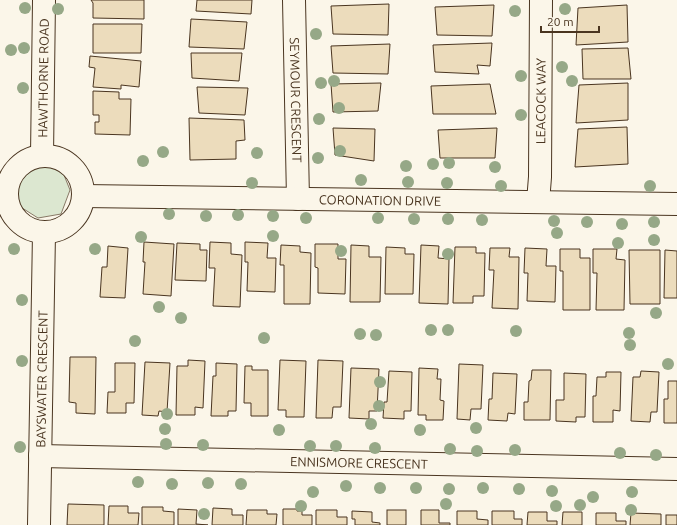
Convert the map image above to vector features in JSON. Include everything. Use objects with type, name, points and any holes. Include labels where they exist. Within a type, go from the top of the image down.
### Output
[{"type":"street","name":"HAWTHORNE ROAD","points":[[42,156],[44,0]]},
{"type":"street","name":"SEYMOUR CRESCENT","points":[[294,0],[298,199]]},
{"type":"street","name":"LEACOCK WAY","points":[[538,202],[540,169],[541,0]]},
{"type":"street","points":[[42,156],[58,158],[72,166],[81,180],[83,196],[81,208],[75,218],[66,226],[55,231],[44,233],[31,230],[20,224],[12,214],[3,190],[18,166],[29,159],[42,156]]},
{"type":"street","name":"CORONATION DRIVE","points":[[83,196],[677,204]]},
{"type":"street","name":"BAYSWATER CRESCENT","points":[[39,525],[44,233]]},
{"type":"street","name":"ENNISMORE CRESCENT","points":[[40,456],[677,469]]},
{"type":"green space","points":[[43,163],[62,170],[70,190],[61,214],[38,218],[19,206],[17,183],[25,170]]},
{"type":"building","points":[[91,0],[144,0],[144,19],[93,18],[93,3]]},
{"type":"building","points":[[197,0],[252,0],[251,14],[196,11]]},
{"type":"building","points":[[389,4],[388,35],[333,34],[331,6]]},
{"type":"building","points":[[494,5],[492,36],[437,35],[435,7]]},
{"type":"building","points":[[627,5],[628,42],[576,45],[578,8]]},
{"type":"building","points":[[191,19],[247,22],[244,49],[189,47]]},
{"type":"building","points":[[93,24],[142,24],[141,53],[93,53]]},
{"type":"building","points":[[492,43],[490,66],[477,65],[479,74],[435,72],[433,45]]},
{"type":"building","points":[[390,44],[388,74],[333,73],[331,46]]},
{"type":"building","points":[[628,48],[631,79],[583,79],[582,49]]},
{"type":"building","points":[[191,53],[242,53],[239,81],[192,78]]},
{"type":"building","points":[[90,56],[141,61],[139,87],[121,85],[121,89],[93,87],[95,68],[89,67]]},
{"type":"building","points":[[381,83],[378,111],[333,112],[331,84]]},
{"type":"building","points":[[628,83],[628,120],[576,123],[579,85]]},
{"type":"building","points":[[490,84],[496,114],[433,114],[431,86]]},
{"type":"building","points":[[197,87],[248,88],[245,115],[199,113]]},
{"type":"building","points":[[93,91],[119,92],[119,99],[131,99],[130,135],[95,134],[95,122],[99,122],[99,115],[93,115]]},
{"type":"building","points":[[189,118],[244,120],[245,140],[236,141],[236,159],[190,160]]},
{"type":"building","points":[[627,127],[628,164],[575,167],[578,129]]},
{"type":"building","points":[[333,128],[375,129],[374,161],[335,155]]},
{"type":"building","points":[[497,128],[495,158],[440,158],[438,130]]},
{"type":"building","points":[[144,242],[174,244],[171,296],[143,294],[145,262],[143,262]]},
{"type":"building","points":[[210,242],[231,243],[231,254],[242,255],[240,307],[213,306],[215,268],[209,268]]},
{"type":"building","points":[[245,242],[268,243],[267,258],[276,258],[275,292],[247,291],[248,262],[245,262]]},
{"type":"building","points":[[177,243],[200,244],[200,250],[207,250],[206,281],[175,280]]},
{"type":"building","points":[[315,244],[338,244],[338,259],[346,259],[345,294],[318,293],[318,268],[315,267]]},
{"type":"building","points":[[281,245],[300,246],[300,252],[311,253],[310,304],[284,304],[284,265],[280,265]]},
{"type":"building","points":[[351,245],[369,246],[369,257],[381,257],[380,302],[350,302]]},
{"type":"building","points":[[421,245],[439,246],[438,258],[449,259],[448,304],[419,303]]},
{"type":"building","points":[[108,246],[128,248],[125,298],[100,297],[102,267],[107,267]]},
{"type":"building","points":[[386,247],[405,248],[405,254],[414,254],[413,294],[385,294]]},
{"type":"building","points":[[455,247],[476,247],[476,253],[485,253],[484,296],[473,296],[473,303],[453,303]]},
{"type":"building","points":[[490,248],[510,248],[509,257],[519,257],[518,309],[492,308],[494,270],[489,270]]},
{"type":"building","points":[[525,248],[547,249],[546,266],[556,266],[555,302],[527,301],[528,273],[524,273]]},
{"type":"building","points":[[560,249],[580,249],[580,258],[590,258],[590,310],[563,310],[563,271],[560,271]]},
{"type":"building","points":[[593,249],[617,249],[616,259],[625,260],[624,310],[596,310],[597,273],[593,273]]},
{"type":"building","points":[[629,250],[660,250],[660,304],[630,304]]},
{"type":"building","points":[[665,250],[677,251],[677,298],[664,298]]},
{"type":"building","points":[[70,357],[96,357],[95,414],[76,413],[76,403],[69,402]]},
{"type":"building","points":[[188,360],[205,361],[203,408],[195,407],[195,415],[176,415],[177,366],[188,366]]},
{"type":"building","points":[[280,360],[306,361],[304,417],[286,417],[286,410],[278,410]]},
{"type":"building","points":[[318,360],[343,361],[341,407],[333,407],[332,418],[316,418]]},
{"type":"building","points":[[145,362],[170,363],[167,412],[159,411],[158,416],[142,415]]},
{"type":"building","points":[[115,363],[135,363],[134,403],[126,403],[126,413],[107,413],[108,392],[115,392]]},
{"type":"building","points":[[216,363],[237,364],[236,411],[228,411],[228,416],[211,416],[213,376],[216,376]]},
{"type":"building","points":[[459,364],[483,365],[481,409],[471,409],[470,420],[457,419]]},
{"type":"building","points":[[245,366],[252,366],[252,370],[268,370],[268,416],[251,416],[251,403],[244,403]]},
{"type":"building","points":[[351,368],[379,369],[377,411],[369,411],[369,419],[349,418]]},
{"type":"building","points":[[419,368],[438,369],[437,379],[441,379],[440,400],[444,401],[443,420],[426,420],[426,415],[418,415]]},
{"type":"building","points":[[532,370],[551,370],[550,420],[524,420],[524,402],[528,402],[529,381],[531,380]]},
{"type":"building","points":[[389,371],[412,372],[411,411],[404,411],[404,419],[383,418],[384,402],[387,402]]},
{"type":"building","points":[[641,371],[659,372],[657,412],[651,412],[650,422],[631,421],[633,377],[640,377]]},
{"type":"building","points":[[606,372],[621,372],[620,411],[613,410],[613,422],[593,422],[593,396],[596,396],[597,377],[606,377]]},
{"type":"building","points":[[493,373],[517,374],[515,414],[508,413],[507,421],[488,420],[489,399],[492,399]]},
{"type":"building","points":[[564,373],[586,374],[585,417],[576,417],[576,422],[556,421],[556,400],[564,400]]},
{"type":"building","points":[[668,381],[677,381],[677,423],[664,423],[664,399],[668,399]]},
{"type":"building","points":[[68,504],[104,505],[104,525],[67,525]]},
{"type":"building","points":[[109,506],[128,506],[128,513],[139,513],[138,525],[108,525]]},
{"type":"building","points":[[142,507],[163,507],[163,511],[174,512],[174,525],[142,525]]},
{"type":"building","points":[[213,508],[232,509],[232,515],[243,515],[243,525],[212,525]]},
{"type":"building","points":[[178,509],[197,510],[196,524],[208,525],[178,525]]},
{"type":"building","points":[[283,509],[297,509],[297,511],[302,511],[302,515],[312,515],[312,525],[283,525]]},
{"type":"building","points":[[247,510],[267,510],[267,514],[277,514],[276,525],[246,525]]},
{"type":"building","points":[[316,510],[337,510],[337,517],[347,517],[347,525],[316,525]]},
{"type":"building","points":[[387,510],[406,510],[406,525],[387,525]]},
{"type":"building","points":[[421,510],[439,510],[439,523],[450,523],[450,525],[421,525]]},
{"type":"building","points":[[352,511],[372,512],[372,522],[380,523],[380,525],[355,525],[355,519],[352,519]]},
{"type":"building","points":[[457,511],[477,511],[477,519],[488,520],[488,525],[457,525]]},
{"type":"building","points":[[492,511],[514,511],[514,519],[522,519],[522,525],[492,525]]},
{"type":"building","points":[[528,512],[547,512],[547,521],[557,521],[557,525],[527,525]]},
{"type":"building","points":[[563,512],[582,512],[582,525],[562,525]]},
{"type":"building","points":[[596,513],[616,513],[616,521],[626,521],[626,525],[596,525]]},
{"type":"building","points":[[631,513],[661,514],[661,525],[630,525]]},
{"type":"building","points":[[666,515],[677,515],[677,525],[666,525]]}]
